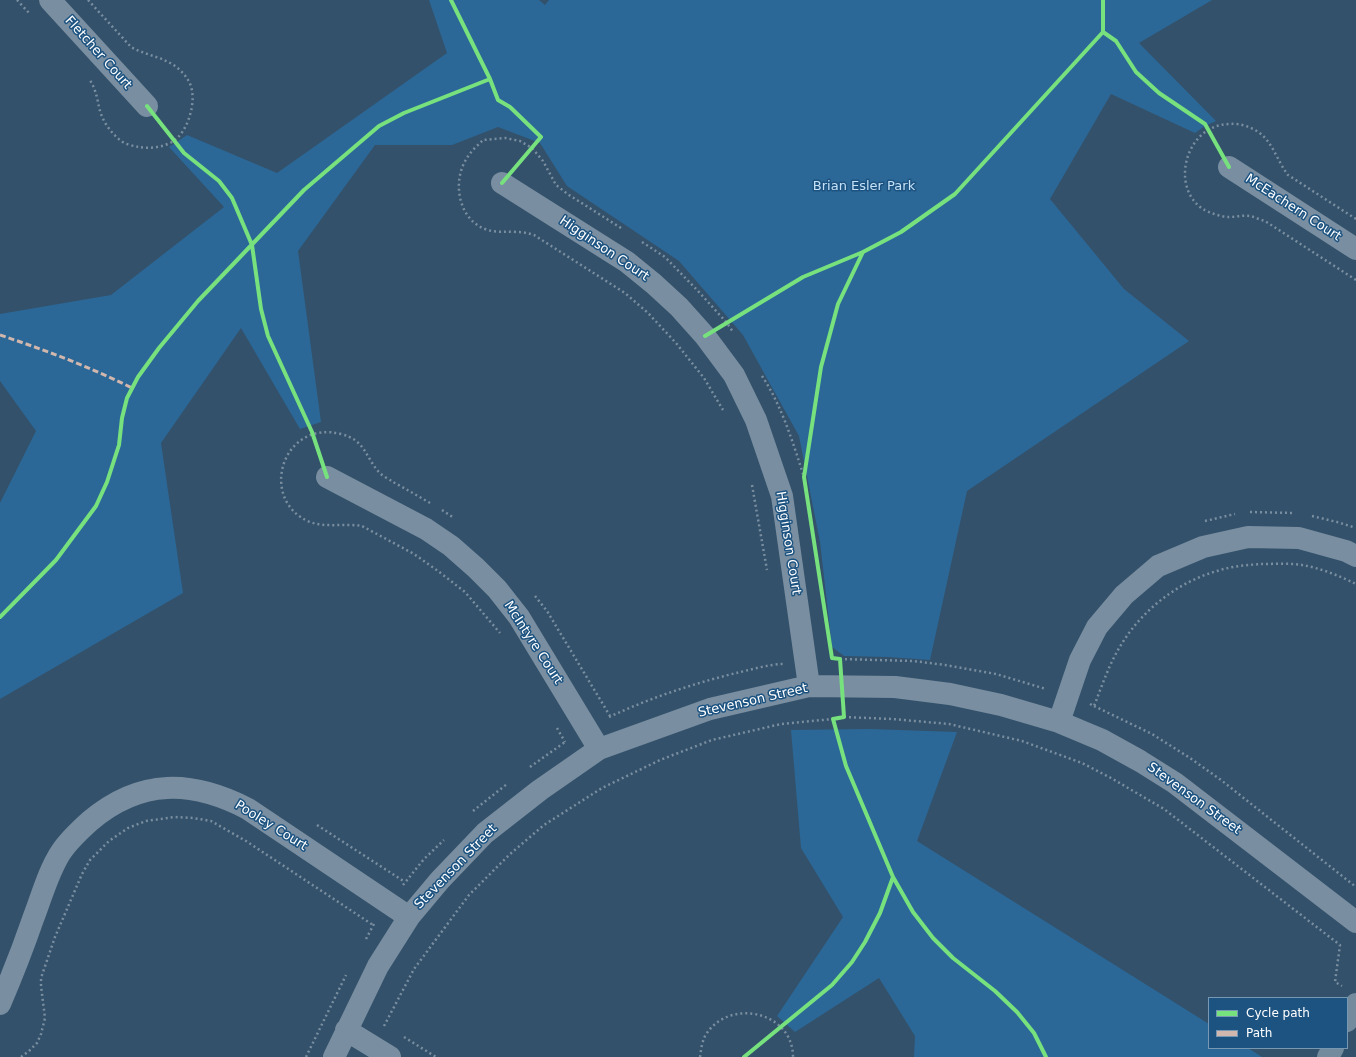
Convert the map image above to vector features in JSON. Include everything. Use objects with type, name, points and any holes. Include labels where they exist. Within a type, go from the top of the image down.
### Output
[{"type":"main road","points":[[1348,1019],[1356,1004]]},
{"type":"street","name":"Fletcher Court","points":[[50,0],[147,106]]},
{"type":"street","name":"McEachern Court","points":[[1229,167],[1356,249]]},
{"type":"street","name":"Higginson Court","points":[[502,183],[627,262],[654,284],[669,297],[705,336],[734,376],[756,420],[782,496],[809,686]]},
{"type":"street","name":"McIntyre Court","points":[[327,477],[426,529],[451,546],[497,589],[519,617],[599,749]]},
{"type":"street","points":[[1059,722],[1080,660],[1097,628],[1124,594],[1158,566],[1204,547],[1248,537],[1299,538],[1346,551],[1356,556]]},
{"type":"street","name":"Stevenson Street","points":[[334,1057],[378,966],[409,917],[440,880],[485,833],[540,790],[599,749],[710,708],[809,686],[895,687],[950,694],[1001,705],[1059,722],[1102,740],[1175,783],[1356,922]]},
{"type":"street","name":"Pooley Court","points":[[0,1004],[18,962],[49,875],[62,851],[80,830],[100,812],[122,799],[144,791],[164,788],[186,788],[207,792],[228,799],[248,809],[409,917]]},
{"type":"street","points":[[346,1030],[382,1052]]},
{"type":"path","points":[[1205,124],[1212,135]]},
{"type":"path","points":[[170,135],[179,147]]},
{"type":"path","points":[[626,232],[556,185],[543,161],[532,148],[520,141],[505,138],[483,140],[474,148],[466,159],[459,185],[460,198],[468,219],[486,230],[498,232],[523,232],[534,235],[625,292],[648,312],[676,343],[704,378],[724,412]]},
{"type":"path","points":[[527,154],[536,143]]},
{"type":"path","points":[[639,240],[665,257],[727,323],[736,336]]},
{"type":"path","points":[[705,336],[733,319]]},
{"type":"path","points":[[760,373],[768,385],[790,433],[806,485]]},
{"type":"path","points":[[312,432],[315,441]]},
{"type":"path","points":[[804,477],[806,464]]},
{"type":"path","points":[[752,484],[768,572]]},
{"type":"path","points":[[1248,512],[1283,512],[1298,514]]},
{"type":"path","points":[[1200,523],[1236,514]]},
{"type":"path","points":[[1305,515],[1319,517],[1356,528]]},
{"type":"path","points":[[1094,706],[1114,656],[1121,644],[1150,609],[1186,583],[1217,571],[1241,566],[1286,563],[1303,565],[1356,584]]},
{"type":"path","points":[[780,657],[781,664]]},
{"type":"path","points":[[836,659],[840,659],[844,717]]},
{"type":"path","points":[[1048,683],[1046,689],[1094,706],[1152,734],[1190,758],[1221,780],[1356,887]]},
{"type":"path","points":[[382,1052],[385,1024],[414,969],[469,895],[509,855],[544,826],[602,788],[660,760],[712,740],[781,724],[844,717],[949,724],[993,734],[1022,741],[1082,763],[1111,778],[1164,809],[1340,945],[1335,982],[1342,986]]},
{"type":"path","points":[[833,719],[834,726]]},
{"type":"path","points":[[21,1057],[37,1043],[42,1034],[45,1018],[41,978],[55,937],[82,874],[90,860],[109,841],[128,828],[146,821],[175,817],[211,821],[246,841],[374,925]]},
{"type":"path","points":[[313,822],[406,882]]},
{"type":"path","points":[[700,1057],[704,1037],[717,1021],[740,1013],[755,1013],[768,1018],[781,1026],[789,1040],[792,1057]]},
{"type":"path","points":[[385,1024],[391,1029]]},
{"type":"path","points":[[774,1032],[781,1026]]},
{"type":"path","points":[[404,1037],[436,1057]]},
{"type":"green space","name":"Brian Esler Park","points":[[429,0],[539,0],[545,5],[549,0],[1212,0],[1139,43],[1216,121],[1195,133],[1111,94],[1050,199],[1124,289],[1189,341],[967,491],[930,660],[844,656],[832,647],[820,542],[799,436],[743,335],[679,261],[567,186],[540,143],[498,127],[452,145],[375,145],[298,251],[321,422],[300,429],[241,328],[161,443],[183,593],[0,699],[0,503],[36,431],[0,381],[0,314],[111,295],[224,207],[169,147],[187,135],[277,173],[447,53]]},
{"type":"green space","points":[[870,729],[957,732],[917,841],[1208,1023],[1208,1049],[1250,1049],[1262,1057],[914,1057],[915,1036],[879,978],[795,1032],[777,1016],[843,917],[801,848],[791,730]]},
{"type":"marked path","points":[[0,335],[67,359],[132,388]]},
{"type":"cycle path","points":[[451,0],[490,79]]},
{"type":"cycle path","points":[[705,336],[803,277],[863,252],[901,232],[955,194],[1103,32],[1103,0]]},
{"type":"cycle path","points":[[1103,32],[1116,41],[1136,72],[1159,93],[1205,124],[1229,167]]},
{"type":"cycle path","points":[[0,617],[56,560],[96,506],[107,482],[119,445],[122,418],[127,398],[138,377],[159,348],[198,301],[304,190],[379,126],[404,113],[490,79],[498,100],[510,107],[541,137],[502,183]]},
{"type":"cycle path","points":[[147,106],[184,153],[219,181],[232,198],[252,245],[261,309],[268,336],[312,432],[327,477]]},
{"type":"cycle path","points":[[863,252],[838,304],[821,367],[804,477],[832,658],[840,659],[844,717],[833,719],[846,766],[893,877],[913,912],[933,938],[953,958],[995,991],[1017,1012],[1034,1033],[1046,1057]]},
{"type":"cycle path","points":[[744,1057],[832,985],[852,962],[865,942],[880,913],[893,877]]}]
